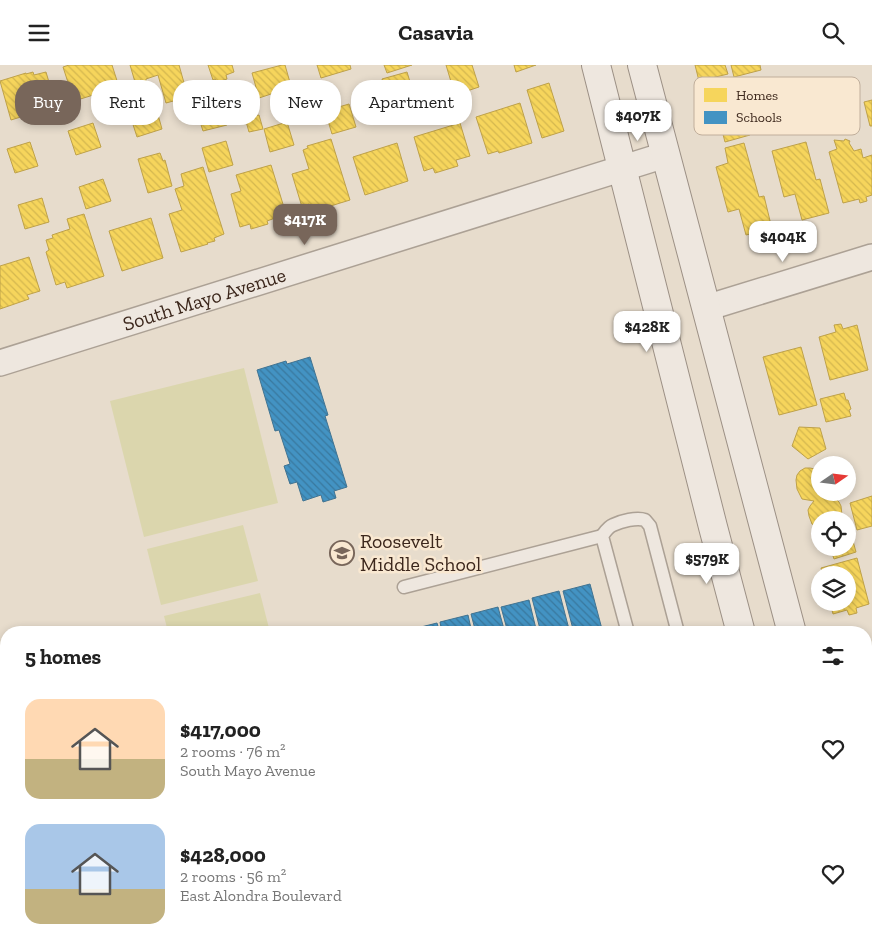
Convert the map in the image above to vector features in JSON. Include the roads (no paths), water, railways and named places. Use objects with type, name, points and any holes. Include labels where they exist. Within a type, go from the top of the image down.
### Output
[{"type":"main road","points":[[596,65],[739,626]]},
{"type":"main road","points":[[642,65],[790,626]]},
{"type":"street","name":"South Mayo Avenue","points":[[0,363],[666,155]]},
{"type":"street","points":[[706,308],[872,257]]},
{"type":"lane","points":[[404,587],[602,536],[613,525],[637,518],[645,520],[650,526],[676,626]]},
{"type":"lane","points":[[602,536],[626,626]]},
{"type":"place","name":"Roosevelt Middle School","points":[[342,553]]}]
